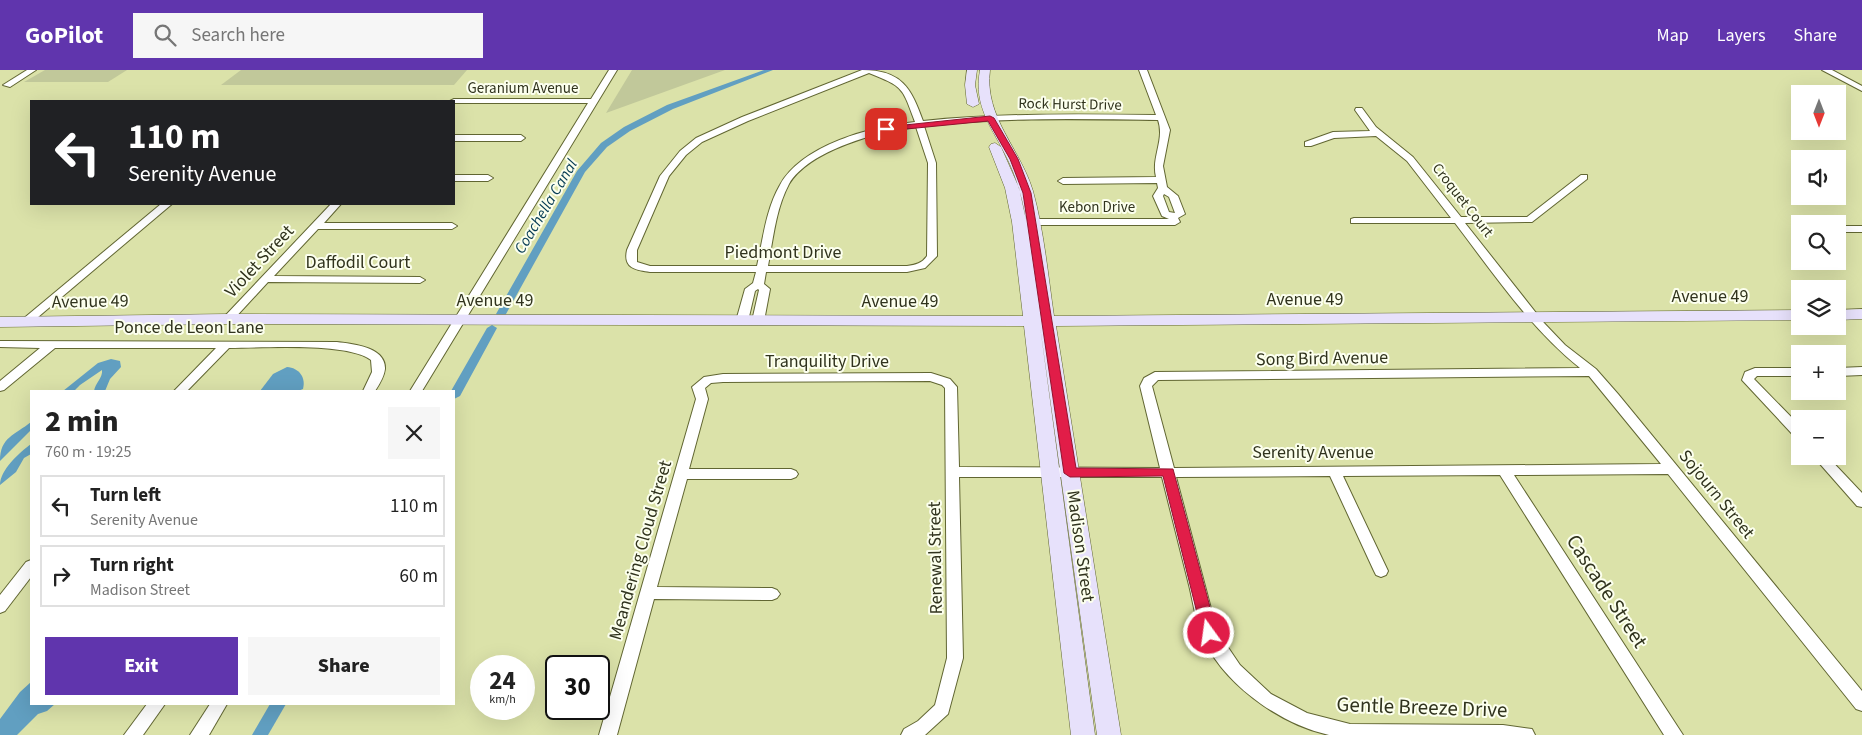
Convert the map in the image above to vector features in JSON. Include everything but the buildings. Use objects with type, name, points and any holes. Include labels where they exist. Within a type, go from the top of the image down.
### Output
[{"type":"street","points":[[7,85],[32,70]]},
{"type":"street","points":[[417,390],[613,70]]},
{"type":"street","points":[[869,70],[894,80],[908,91],[918,124]]},
{"type":"street","name":"Piedmont Drive","points":[[869,70],[720,129],[699,140],[683,153],[665,176],[632,250],[631,262],[636,267],[650,269],[907,269],[928,264],[932,256],[932,163],[918,124]]},
{"type":"street","name":"Madison Street","points":[[972,70],[971,90],[985,119],[1019,170],[1027,193],[1026,222],[1060,473],[1109,735]]},
{"type":"street","name":"Madison Street","points":[[985,70],[982,82],[985,119]]},
{"type":"street","points":[[1142,70],[1166,130],[1158,166],[1162,184],[1173,196],[1180,214],[1174,219],[1165,214],[1159,200],[1158,196],[1162,184]]},
{"type":"street","points":[[1826,70],[1862,89]]},
{"type":"street","name":"Geranium Avenue","points":[[455,101],[593,101]]},
{"type":"street","name":"Croquet Court","points":[[1359,110],[1379,133],[1410,159],[1460,220],[1534,317]]},
{"type":"street","name":"Rock Hurst Drive","points":[[747,300],[750,289],[758,285],[763,269],[780,191],[790,177],[804,163],[828,148],[848,139],[872,132],[918,124],[1025,116],[1161,118]]},
{"type":"street","points":[[1308,144],[1333,135],[1379,133]]},
{"type":"street","points":[[455,138],[521,138]]},
{"type":"street","points":[[1354,221],[1530,220],[1584,177]]},
{"type":"street","points":[[455,178],[488,178]]},
{"type":"street","points":[[1063,181],[1162,184]]},
{"type":"street","points":[[27,321],[166,205]]},
{"type":"street","name":"Violet Street","points":[[228,320],[335,205]]},
{"type":"street","name":"Kebon Drive","points":[[1026,222],[1174,219]]},
{"type":"street","points":[[314,226],[452,226]]},
{"type":"street","points":[[1846,229],[1862,229]]},
{"type":"street","name":"Daffodil Court","points":[[265,279],[420,280]]},
{"type":"street","points":[[758,285],[765,289],[758,321]]},
{"type":"street","points":[[742,321],[747,300],[763,300]]},
{"type":"street","points":[[1846,315],[1862,314]]},
{"type":"street","name":"Avenue 49","points":[[0,322],[228,320],[1038,320],[1791,315]]},
{"type":"street","name":"Sojourn Street","points":[[1534,317],[1561,347],[1592,372],[1673,469],[1862,704]]},
{"type":"street","name":"Ponce de Leon Lane","points":[[0,344],[337,345],[366,351],[375,358],[379,369],[369,390]]},
{"type":"street","points":[[0,387],[52,344]]},
{"type":"street","points":[[181,390],[227,344]]},
{"type":"street","points":[[1791,372],[1764,371],[1748,375],[1748,380],[1754,387],[1791,425]]},
{"type":"street","points":[[1846,372],[1862,371]]},
{"type":"street","name":"Song Bird Avenue","points":[[1168,472],[1146,386],[1148,381],[1155,376],[1592,372]]},
{"type":"street","name":"Tranquility Drive","points":[[708,380],[723,378],[931,377],[946,382]]},
{"type":"street","name":"Meandering Cloud Street","points":[[608,735],[702,399],[698,387],[708,380]]},
{"type":"street","name":"Renewal Street","points":[[917,730],[942,709],[955,658],[951,387],[946,382]]},
{"type":"street","points":[[1827,465],[1862,502]]},
{"type":"street","name":"Serenity Avenue","points":[[953,472],[1673,469]]},
{"type":"street","name":"Cascade Street","points":[[1504,470],[1674,735]]},
{"type":"street","points":[[1334,471],[1381,571]]},
{"type":"street","name":"Gentle Breeze Drive","points":[[1168,472],[1209,633],[1227,662],[1241,679],[1263,698],[1283,711],[1312,723],[1348,732],[1487,732],[1526,735]]},
{"type":"street","name":"Madison Street","points":[[1060,473],[1083,735]]},
{"type":"street","points":[[681,474],[791,474]]},
{"type":"street","points":[[0,607],[30,567]]},
{"type":"street","points":[[647,593],[772,594]]},
{"type":"street","points":[[133,735],[156,705]]},
{"type":"street","points":[[199,735],[218,705]]},
{"type":"green space","points":[[45,70],[127,70],[108,82],[24,82]]},
{"type":"green space","points":[[241,70],[467,70],[454,85],[221,85]]},
{"type":"green space","points":[[632,70],[725,70],[606,113]]},
{"type":"water","points":[[111,359],[120,361],[121,367],[110,379],[105,390],[94,390],[102,370],[75,390],[64,390],[98,363]]},
{"type":"water","points":[[287,367],[295,369],[301,374],[304,385],[303,389],[261,390],[273,374]]},
{"type":"water","points":[[30,423],[30,431],[0,461],[3,447],[14,434]]},
{"type":"water","points":[[30,445],[30,455],[24,458],[16,472],[0,485],[3,474],[16,457]]},
{"type":"water","points":[[30,683],[30,705],[54,705],[47,711],[38,714],[17,735],[0,735],[0,719],[20,692]]},
{"type":"waterway","name":"Coachella Canal","points":[[501,314],[581,171],[604,145],[627,129],[670,107],[770,70]]},
{"type":"waterway","name":"Coachella Canal","points":[[455,394],[492,328]]},
{"type":"waterway","name":"Coachella Canal","points":[[260,735],[277,705]]},
{"type":"route","points":[[886,129],[900,126],[990,118],[1014,159],[1024,183],[1031,210],[1070,473],[1168,472],[1209,633]]}]
